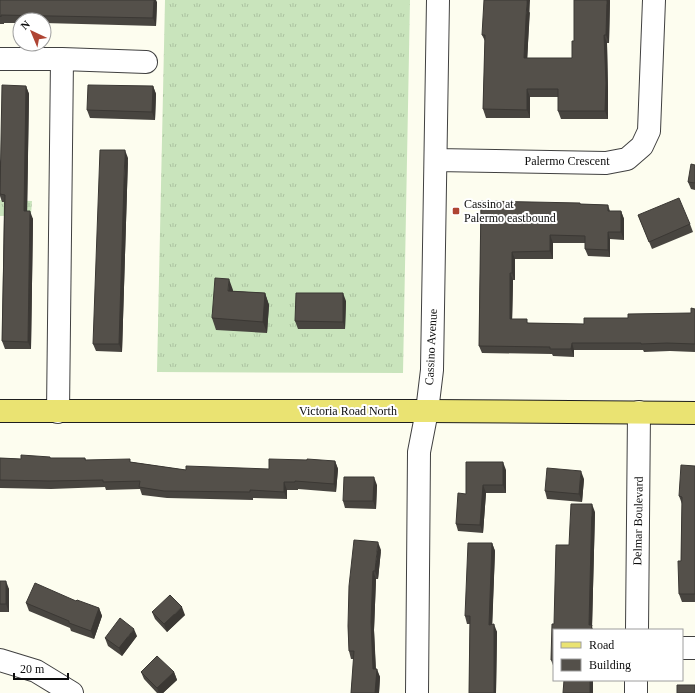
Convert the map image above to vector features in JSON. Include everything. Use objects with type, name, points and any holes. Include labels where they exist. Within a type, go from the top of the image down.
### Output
[{"type":"main road","name":"Victoria Road North","points":[[0,411],[427,411],[695,413]]},
{"type":"street","name":"Cassino Avenue","points":[[417,693],[419,452],[427,411],[432,370],[438,0]]},
{"type":"street","name":"Palermo Crescent","points":[[436,160],[606,164],[627,159],[642,146],[649,131],[654,0]]},
{"type":"street","points":[[0,59],[62,59],[146,62]]},
{"type":"street","points":[[58,412],[62,59]]},
{"type":"street","name":"Delmar Boulevard","points":[[637,629],[639,412]]},
{"type":"street","points":[[683,648],[695,648]]},
{"type":"street","points":[[0,660],[36,671],[72,693]]},
{"type":"street","points":[[636,681],[636,693]]},
{"type":"green space","points":[[165,0],[410,0],[403,373],[157,372]]},
{"type":"green space","points":[[0,200],[32,201],[31,215],[0,216]]},
{"type":"building","points":[[0,0],[154,0],[153,18],[52,16],[52,12],[12,12],[12,15],[0,16]]},
{"type":"building","points":[[484,0],[527,0],[524,58],[572,58],[572,41],[574,41],[574,0],[607,0],[606,35],[604,35],[606,83],[605,111],[558,111],[558,89],[527,89],[527,110],[483,109],[485,35],[482,35]]},
{"type":"building","points":[[2,85],[26,86],[24,211],[30,211],[28,342],[2,341],[5,195],[0,194]]},
{"type":"building","points":[[88,85],[153,86],[152,112],[87,110]]},
{"type":"building","points":[[100,150],[125,150],[119,344],[93,344]]},
{"type":"building","points":[[691,164],[695,165],[695,183],[688,182]]},
{"type":"building","points":[[679,198],[690,224],[649,242],[638,215]]},
{"type":"building","points":[[481,201],[608,205],[608,211],[621,211],[621,232],[608,232],[608,250],[585,249],[585,236],[550,235],[550,251],[512,252],[512,273],[510,273],[510,319],[527,319],[527,323],[584,324],[584,318],[628,318],[628,314],[691,313],[691,308],[695,309],[695,344],[572,343],[571,349],[550,349],[550,347],[479,346]]},
{"type":"building","points":[[215,278],[229,279],[228,291],[265,293],[263,322],[212,318]]},
{"type":"building","points":[[296,293],[343,293],[343,322],[295,321]]},
{"type":"building","points":[[21,455],[50,458],[85,458],[85,460],[130,459],[130,462],[186,470],[186,466],[269,469],[269,459],[335,461],[334,484],[295,481],[284,482],[284,492],[250,490],[250,492],[164,491],[139,487],[140,481],[103,482],[103,480],[0,480],[0,458],[21,459]]},
{"type":"building","points":[[466,462],[503,462],[503,485],[483,485],[480,525],[456,524],[458,493],[466,494]]},
{"type":"building","points":[[681,465],[695,466],[695,594],[679,594],[678,561],[681,561],[682,497],[679,496]]},
{"type":"building","points":[[547,468],[581,471],[579,494],[545,491]]},
{"type":"building","points":[[344,477],[374,477],[373,501],[343,501]]},
{"type":"building","points":[[571,504],[592,504],[589,625],[592,625],[591,629],[553,629],[553,660],[551,660],[552,624],[554,624],[556,545],[569,545]]},
{"type":"building","points":[[354,540],[378,542],[375,571],[373,571],[371,622],[373,669],[377,669],[375,693],[351,693],[354,651],[349,651],[348,626],[349,586]]},
{"type":"building","points":[[468,543],[492,543],[489,625],[494,624],[494,693],[469,693],[470,616],[465,616]]},
{"type":"building","points":[[0,581],[6,581],[6,604],[0,604]]},
{"type":"building","points":[[35,583],[76,601],[77,600],[99,608],[91,631],[69,623],[69,621],[26,603]]},
{"type":"building","points":[[170,595],[182,607],[164,624],[152,612]]},
{"type":"building","points":[[120,618],[134,629],[119,648],[105,638]]},
{"type":"building","points":[[157,656],[174,672],[157,688],[141,672]]},
{"type":"building","points":[[564,681],[590,681],[590,693],[563,693]]},
{"type":"building","points":[[677,685],[695,685],[695,693],[677,693]]},
{"type":"place","name":"Cassino at Palermo eastbound","points":[[456,211]]}]
